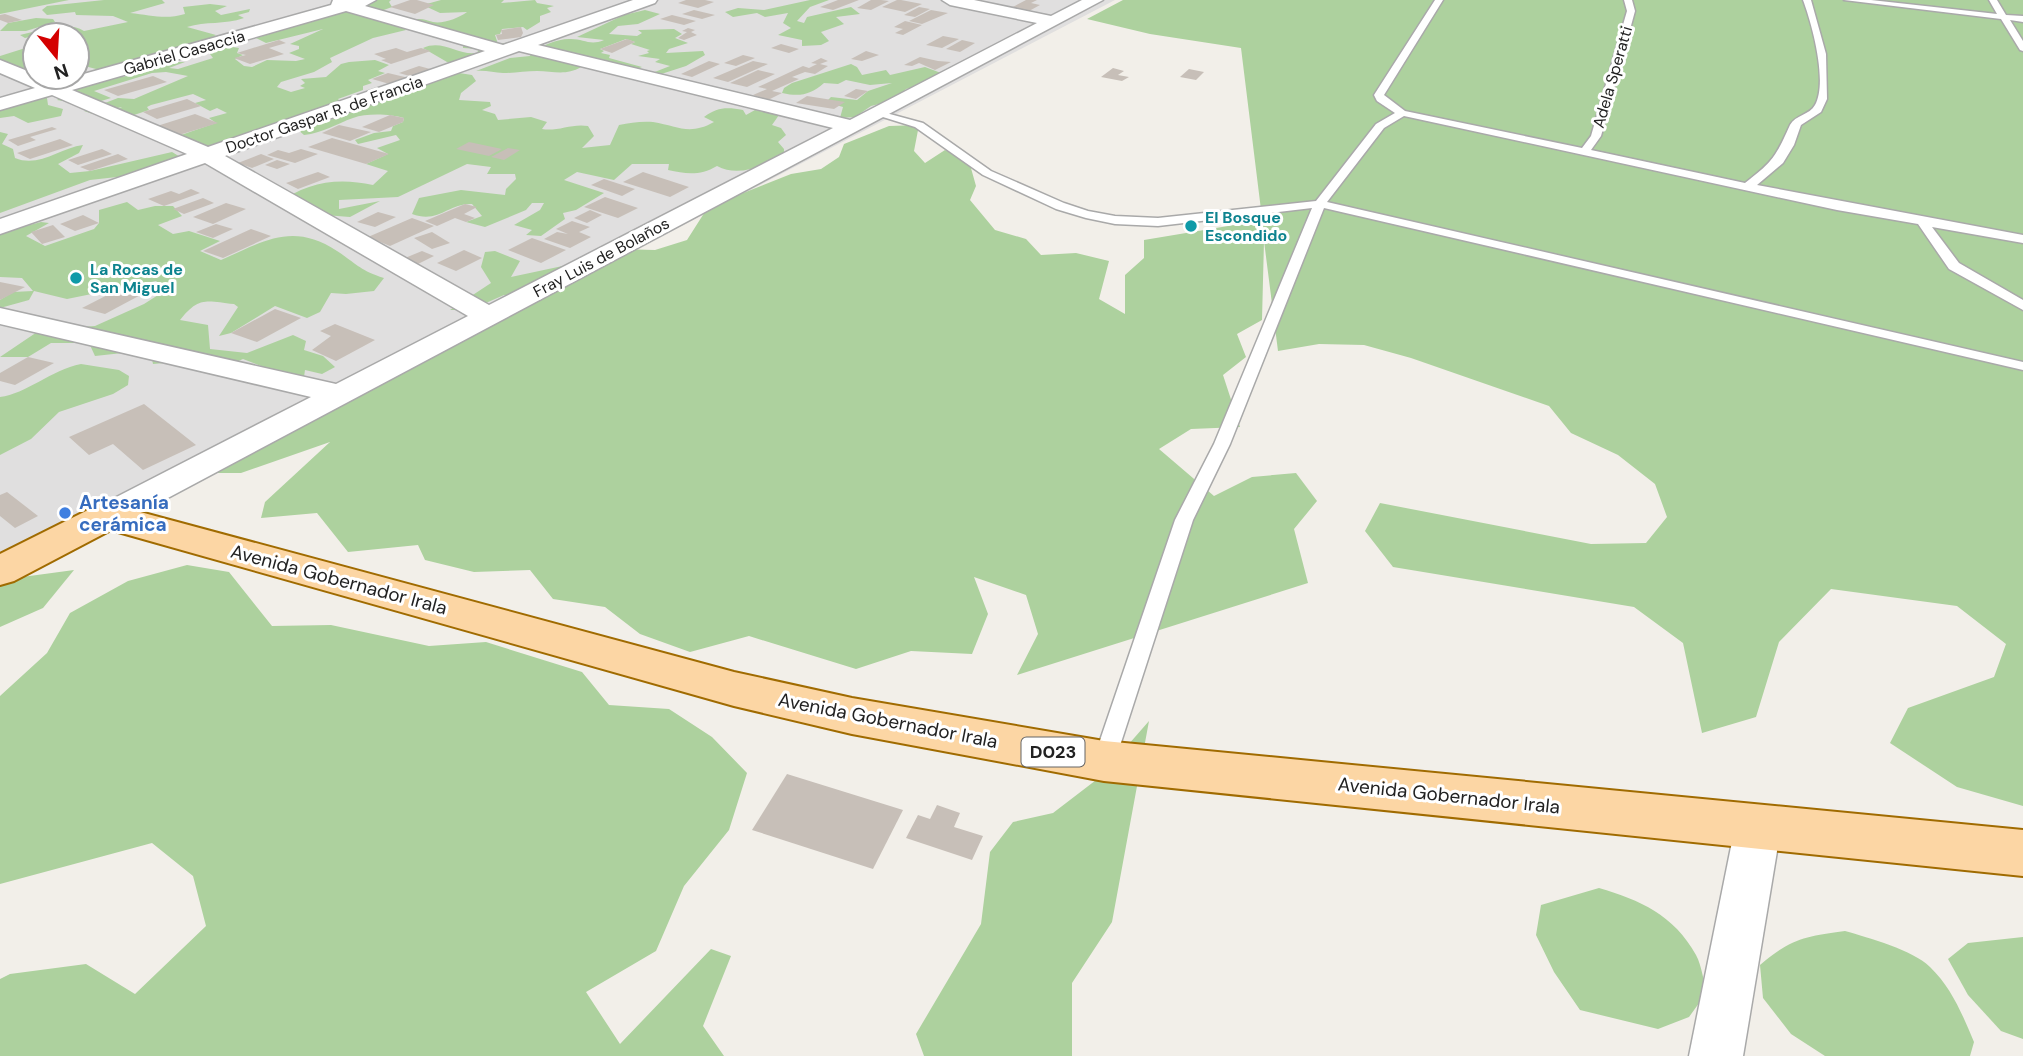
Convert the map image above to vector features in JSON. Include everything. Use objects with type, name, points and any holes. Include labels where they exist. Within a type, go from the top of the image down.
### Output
[{"type":"main road","name":"Avenida Gobernador Irala","points":[[107,516],[734,688],[852,716],[1104,761],[2023,853]]},
{"type":"main road","points":[[0,571],[107,516]]},
{"type":"street","points":[[326,0],[512,49],[850,126]]},
{"type":"street","name":"Gabriel Casaccia","points":[[91,79],[368,0]]},
{"type":"street","name":"Doctor Gaspar R. de Francia","points":[[0,227],[649,0]]},
{"type":"street","points":[[950,0],[1051,21]]},
{"type":"street","name":"Fray Luis de Bolaños","points":[[107,516],[1095,0]]},
{"type":"street","points":[[0,66],[21,75]]},
{"type":"street","name":"Gabriel Casaccia","points":[[0,104],[47,91]]},
{"type":"street","points":[[59,91],[208,155],[488,316]]},
{"type":"street","points":[[0,316],[339,394]]},
{"type":"street","points":[[1716,1056],[1758,827]]},
{"type":"lane","points":[[1440,0],[1379,95],[1402,113],[1747,187],[2023,239]]},
{"type":"lane","name":"Adela Speratti","points":[[1586,151],[1596,136],[1631,11],[1628,0]]},
{"type":"lane","points":[[1747,187],[1777,165],[1792,144],[1797,123],[1818,110],[1824,95],[1816,17],[1807,0]]},
{"type":"lane","points":[[1848,0],[2023,19]]},
{"type":"lane","points":[[1993,0],[2023,48]]},
{"type":"lane","points":[[875,113],[919,125],[987,173],[1060,206],[1115,220],[1157,222],[1320,204],[2023,366]]},
{"type":"lane","points":[[1104,761],[1184,520],[1222,444],[1320,204],[1380,126],[1402,113]]},
{"type":"lane","points":[[1923,222],[1954,266],[2023,306]]},
{"type":"shaded area","points":[[0,0],[1115,0],[624,256],[278,442],[0,585]]},
{"type":"green space","points":[[0,0],[69,0],[0,14]]},
{"type":"green space","points":[[104,0],[162,0],[165,3],[130,13],[171,17],[185,14],[183,7],[210,4],[227,6],[215,11],[221,15],[250,9],[249,12],[238,15],[244,18],[237,20],[187,27],[216,35],[196,45],[91,74],[96,69],[91,68],[91,30],[128,22],[113,16],[76,15],[75,12],[47,15],[42,10],[47,6]]},
{"type":"green space","points":[[369,0],[391,0],[389,2],[392,7],[381,11],[406,30],[373,38],[330,58],[332,62],[314,72],[281,82],[277,87],[291,92],[305,88],[300,86],[305,83],[301,79],[326,77],[341,64],[349,62],[375,60],[389,65],[378,71],[385,73],[368,80],[372,83],[363,86],[363,90],[338,99],[341,102],[199,152],[178,136],[216,123],[209,118],[227,113],[217,108],[210,111],[195,103],[206,100],[193,94],[151,105],[147,107],[149,110],[128,117],[104,118],[122,107],[93,114],[84,111],[118,98],[134,99],[188,76],[166,72],[152,73],[94,91],[111,98],[88,105],[57,100],[67,91],[91,91],[91,81],[112,74],[123,77],[166,62],[185,62],[169,68],[178,69],[213,58],[211,51],[226,46],[239,48],[237,53],[243,55],[235,59],[244,66],[252,67],[267,60],[305,59],[289,53],[299,49],[299,46],[290,44],[323,29],[266,43],[256,38],[313,18],[364,8]]},
{"type":"green space","points":[[441,0],[504,0],[501,3],[535,0],[537,3],[554,6],[547,8],[551,12],[540,16],[540,22],[527,30],[523,27],[502,29],[500,34],[495,35],[498,44],[518,41],[531,34],[539,37],[464,66],[447,62],[423,48],[437,45],[470,53],[477,53],[479,49],[463,48],[463,41],[432,37],[435,32],[412,21],[420,19],[441,22],[467,12],[440,13],[423,5]]},
{"type":"green space","points":[[810,0],[829,0],[810,7],[797,21],[804,23],[807,17],[851,7],[860,14],[836,17],[844,24],[821,32],[829,41],[821,45],[802,46],[802,40],[778,35],[791,28],[783,23],[788,13],[765,17],[757,13],[733,17],[725,12],[738,8],[764,10]]},
{"type":"green space","points":[[1123,0],[2023,0],[2023,806],[1957,787],[1890,743],[1908,708],[1994,677],[2006,644],[1957,606],[1831,589],[1779,642],[1756,717],[1702,733],[1683,643],[1634,607],[1393,567],[1365,531],[1380,503],[1591,544],[1646,543],[1667,517],[1655,484],[1618,455],[1571,433],[1549,406],[1411,358],[1364,345],[1319,344],[1278,351],[1264,241],[1262,320],[1237,334],[1246,357],[1223,375],[1240,427],[1191,429],[1159,449],[1214,496],[1252,477],[1296,473],[1317,501],[1294,529],[1308,583],[1017,675],[1038,634],[1026,595],[974,577],[988,614],[972,654],[911,651],[856,669],[749,636],[690,652],[640,634],[605,607],[553,599],[530,570],[474,572],[425,560],[418,545],[348,552],[317,513],[261,518],[265,502],[330,442],[241,473],[205,473],[309,410],[354,375],[409,357],[519,299],[504,295],[470,310],[450,310],[491,283],[481,267],[485,252],[495,251],[520,261],[511,277],[586,261],[618,249],[655,250],[687,240],[708,207],[791,174],[821,169],[839,157],[844,144],[889,126],[919,125],[914,151],[925,163],[945,150],[969,161],[976,186],[970,200],[995,230],[1026,239],[1041,255],[1076,253],[1109,261],[1099,299],[1125,314],[1125,275],[1144,258],[1144,240],[1240,224],[1263,226],[1241,48],[1150,34],[1087,19]]},
{"type":"green space","points":[[645,10],[660,14],[638,24],[618,26],[609,34],[637,36],[642,33],[638,30],[674,29],[682,34],[675,38],[688,43],[669,49],[666,53],[703,51],[705,55],[686,66],[652,77],[647,75],[670,66],[655,62],[660,59],[638,56],[649,53],[647,51],[650,50],[631,44],[635,42],[626,39],[600,49],[604,51],[601,53],[610,55],[609,58],[642,67],[621,76],[581,67],[565,72],[476,71],[510,58],[530,56],[532,51],[561,40],[604,40],[577,37],[624,15]]},
{"type":"green space","points":[[36,18],[54,21],[21,21],[21,31],[0,31],[8,23]]},
{"type":"green space","points":[[21,49],[21,70],[18,73],[0,74],[0,56]]},
{"type":"green space","points":[[851,64],[857,67],[862,75],[886,70],[890,75],[925,67],[941,73],[931,83],[906,89],[895,100],[871,106],[855,117],[840,118],[843,107],[826,102],[831,97],[857,100],[868,91],[892,83],[870,85],[846,80],[838,84],[824,83],[804,94],[782,93],[784,88],[792,83]]},
{"type":"green space","points":[[459,73],[472,75],[476,81],[461,93],[459,100],[490,102],[491,106],[482,110],[495,114],[498,120],[531,117],[547,122],[542,129],[588,126],[594,136],[582,148],[610,145],[619,125],[649,122],[684,129],[697,128],[714,122],[704,117],[709,114],[732,108],[743,110],[746,115],[755,110],[779,115],[772,125],[781,128],[786,135],[778,142],[784,149],[784,155],[759,166],[734,171],[717,166],[699,173],[687,173],[668,170],[669,164],[632,164],[614,180],[577,172],[564,180],[604,193],[576,210],[563,213],[565,219],[541,236],[526,235],[532,230],[514,225],[540,210],[544,203],[532,203],[526,210],[485,227],[466,222],[482,216],[472,204],[429,217],[412,214],[419,198],[461,190],[505,195],[506,189],[516,179],[515,174],[487,174],[491,167],[467,164],[398,197],[339,200],[339,209],[380,201],[350,217],[299,213],[277,204],[300,191],[323,183],[373,185],[388,171],[366,164],[388,154],[377,148],[400,140],[396,135],[358,144],[355,140],[374,133],[391,131],[393,126],[403,122],[404,118],[365,115],[304,135],[297,129],[340,117],[413,86]]},
{"type":"green space","points":[[21,75],[21,82],[11,79]]},
{"type":"green space","points":[[41,97],[47,98],[48,105],[63,109],[61,116],[28,123],[14,116],[0,118],[0,108]]},
{"type":"green space","points":[[0,132],[8,134],[2,144],[13,149],[15,158],[24,160],[41,159],[83,145],[79,153],[58,164],[70,173],[172,152],[187,161],[135,175],[90,180],[0,213]]},
{"type":"green space","points":[[127,202],[138,210],[173,206],[182,216],[158,225],[173,234],[189,231],[220,241],[200,251],[221,260],[265,241],[292,236],[321,242],[363,269],[384,278],[374,291],[331,293],[320,312],[307,318],[275,306],[231,333],[219,336],[238,307],[210,301],[193,307],[180,320],[208,325],[210,349],[247,353],[293,335],[306,341],[304,350],[323,356],[335,367],[322,374],[305,370],[304,377],[266,368],[243,359],[220,369],[197,360],[153,364],[150,350],[95,356],[89,343],[51,343],[28,357],[0,357],[40,330],[95,326],[144,304],[166,290],[156,281],[67,299],[34,291],[29,300],[0,308],[0,300],[13,292],[33,291],[22,278],[0,277],[0,233],[41,222],[49,223],[26,236],[45,246],[94,229],[99,223],[99,210]]},
{"type":"green space","points":[[81,364],[119,370],[129,376],[128,385],[113,394],[59,412],[31,439],[0,455],[0,397]]},
{"type":"green space","points":[[187,565],[229,572],[272,626],[331,625],[429,646],[486,642],[582,672],[609,705],[669,709],[712,737],[747,773],[729,830],[684,886],[656,951],[586,992],[620,1044],[711,949],[731,956],[703,1026],[724,1056],[0,1056],[0,979],[10,974],[86,964],[135,994],[206,926],[193,876],[152,843],[0,884],[0,696],[47,653],[70,613],[128,581]]},
{"type":"green space","points":[[74,570],[43,608],[0,627],[0,580]]},
{"type":"green space","points":[[1149,721],[1112,922],[1072,983],[1072,1056],[924,1056],[916,1034],[981,924],[990,852],[1013,822],[1053,813],[1100,777]]},
{"type":"green space","points":[[1599,888],[1655,911],[1687,941],[1698,959],[1707,992],[1689,1017],[1658,1029],[1580,1010],[1554,972],[1536,935],[1541,905]]},
{"type":"green space","points":[[1845,931],[1913,955],[1938,975],[1951,993],[1974,1042],[1970,1056],[1825,1056],[1791,1034],[1763,998],[1760,965],[1780,949],[1799,940]]},
{"type":"green space","points":[[2023,937],[2023,1039],[2001,1031],[1968,995],[1948,959],[1968,943]]},
{"type":"building","points":[[410,0],[434,5],[415,14],[390,7]]},
{"type":"building","points":[[686,0],[714,2],[698,8],[678,3]]},
{"type":"building","points":[[838,0],[859,0],[833,10],[820,7]]},
{"type":"building","points":[[871,0],[889,1],[871,10],[857,8]]},
{"type":"building","points":[[897,0],[922,4],[905,12],[882,7]]},
{"type":"building","points":[[1026,0],[1037,0],[1031,3],[1040,5],[1029,11],[1011,8]]},
{"type":"building","points":[[919,7],[930,9],[915,17],[904,15]]},
{"type":"building","points":[[694,10],[715,15],[702,19],[682,14]]},
{"type":"building","points":[[931,10],[948,13],[922,24],[909,21]]},
{"type":"building","points":[[0,15],[22,20],[8,23],[0,20]]},
{"type":"building","points":[[672,15],[696,21],[684,25],[660,19]]},
{"type":"building","points":[[905,21],[922,25],[903,35],[895,33],[903,29],[894,27]]},
{"type":"building","points":[[521,27],[521,37],[498,40],[496,35],[502,34],[501,30]]},
{"type":"building","points":[[688,28],[695,30],[691,32],[697,35],[684,40],[678,38],[687,32],[682,31]]},
{"type":"building","points":[[943,36],[959,39],[942,48],[926,45]]},
{"type":"building","points":[[627,39],[635,42],[612,53],[600,49]]},
{"type":"building","points":[[279,40],[286,43],[269,48],[284,54],[250,64],[234,58],[246,55],[237,53]]},
{"type":"building","points":[[962,40],[975,43],[960,52],[946,49]]},
{"type":"building","points":[[781,44],[799,49],[789,53],[771,48]]},
{"type":"building","points":[[396,48],[407,52],[421,48],[431,51],[391,64],[374,54]]},
{"type":"building","points":[[866,51],[879,55],[862,61],[851,59]]},
{"type":"building","points":[[743,55],[755,58],[736,66],[724,63]]},
{"type":"building","points":[[920,57],[951,62],[935,70],[919,63],[904,65]]},
{"type":"building","points":[[821,58],[828,61],[820,64],[828,66],[815,74],[805,72],[792,77],[799,79],[772,91],[782,93],[768,100],[753,95],[767,89],[758,87],[803,66],[809,68],[817,64],[811,63]]},
{"type":"building","points":[[709,61],[720,64],[692,77],[681,74]]},
{"type":"building","points":[[753,61],[768,64],[728,82],[713,78]]},
{"type":"building","points":[[419,66],[434,70],[413,77],[399,73]]},
{"type":"building","points":[[1113,68],[1124,71],[1118,75],[1129,77],[1122,81],[1101,77]]},
{"type":"building","points":[[1189,69],[1204,72],[1196,80],[1180,77]]},
{"type":"building","points":[[758,70],[775,74],[747,87],[730,83]]},
{"type":"building","points":[[388,73],[409,78],[393,85],[372,79]]},
{"type":"building","points":[[153,76],[167,82],[118,96],[104,90]]},
{"type":"building","points":[[856,89],[868,91],[856,99],[844,96]]},
{"type":"building","points":[[807,96],[845,102],[834,109],[796,103]]},
{"type":"building","points":[[187,99],[201,106],[157,119],[143,112]]},
{"type":"building","points":[[195,114],[218,123],[179,135],[157,126]]},
{"type":"building","points":[[390,115],[404,118],[403,122],[379,132],[362,127]]},
{"type":"building","points":[[339,125],[371,132],[350,141],[322,133]]},
{"type":"building","points":[[52,127],[57,129],[30,137],[36,140],[18,146],[8,140]]},
{"type":"building","points":[[332,138],[389,154],[366,164],[308,147]]},
{"type":"building","points":[[60,139],[73,145],[30,159],[17,153]]},
{"type":"building","points":[[469,142],[502,149],[489,156],[456,149]]},
{"type":"building","points":[[508,148],[520,150],[504,160],[491,157]]},
{"type":"building","points":[[102,149],[112,154],[78,165],[68,160]]},
{"type":"building","points":[[301,149],[318,154],[295,163],[267,155],[278,150],[289,153]]},
{"type":"building","points":[[118,154],[128,159],[90,171],[80,167]]},
{"type":"building","points":[[261,154],[274,159],[252,168],[238,163]]},
{"type":"building","points":[[277,160],[290,164],[277,169],[265,165]]},
{"type":"building","points":[[318,172],[330,177],[298,189],[286,183]]},
{"type":"building","points":[[643,172],[689,187],[670,197],[623,182]]},
{"type":"building","points":[[604,179],[635,189],[622,196],[591,185]]},
{"type":"building","points":[[191,189],[200,193],[164,206],[148,199],[171,191],[179,194]]},
{"type":"building","points":[[605,197],[638,208],[618,218],[584,207]]},
{"type":"building","points":[[203,198],[214,203],[184,214],[173,209]]},
{"type":"building","points":[[226,203],[246,209],[213,224],[193,217]]},
{"type":"building","points":[[465,204],[477,207],[464,214],[475,218],[466,222],[455,218],[437,226],[425,221]]},
{"type":"building","points":[[590,210],[602,215],[587,223],[574,218]]},
{"type":"building","points":[[378,212],[396,217],[375,227],[357,222]]},
{"type":"building","points":[[83,215],[99,223],[75,231],[60,224]]},
{"type":"building","points":[[412,218],[434,226],[390,246],[368,237]]},
{"type":"building","points":[[572,221],[590,227],[579,232],[591,237],[570,248],[544,239],[557,232],[568,234],[556,229]]},
{"type":"building","points":[[216,224],[233,229],[213,238],[196,232]]},
{"type":"building","points":[[53,225],[65,237],[42,244],[31,232]]},
{"type":"building","points":[[251,229],[271,236],[223,258],[203,251]]},
{"type":"building","points":[[432,232],[450,243],[432,249],[414,238]]},
{"type":"building","points":[[532,238],[566,250],[541,263],[508,250]]},
{"type":"building","points":[[464,250],[482,258],[456,271],[437,263]]},
{"type":"building","points":[[422,251],[434,256],[418,264],[405,258]]},
{"type":"building","points":[[0,282],[25,287],[0,300]]},
{"type":"building","points":[[125,286],[148,291],[105,314],[82,308]]},
{"type":"building","points":[[275,309],[301,318],[257,342],[231,333]]},
{"type":"building","points":[[335,324],[375,340],[336,361],[312,350],[331,336],[320,331]]},
{"type":"building","points":[[28,357],[54,363],[15,385],[0,381],[0,373]]},
{"type":"building","points":[[144,404],[196,445],[143,470],[113,444],[89,455],[69,437]]},
{"type":"building","points":[[7,492],[38,516],[15,528],[0,516],[0,495]]},
{"type":"building","points":[[787,774],[903,810],[873,869],[752,830]]},
{"type":"building","points":[[937,805],[960,813],[954,827],[983,836],[972,860],[906,838],[918,815],[930,819]]},
{"type":"place","name":"El Bosque Escondido","points":[[1191,226]]},
{"type":"place","name":"La Rocas de San Miguel","points":[[76,278]]},
{"type":"place","name":"Artesanía cerámica","points":[[65,513]]}]
